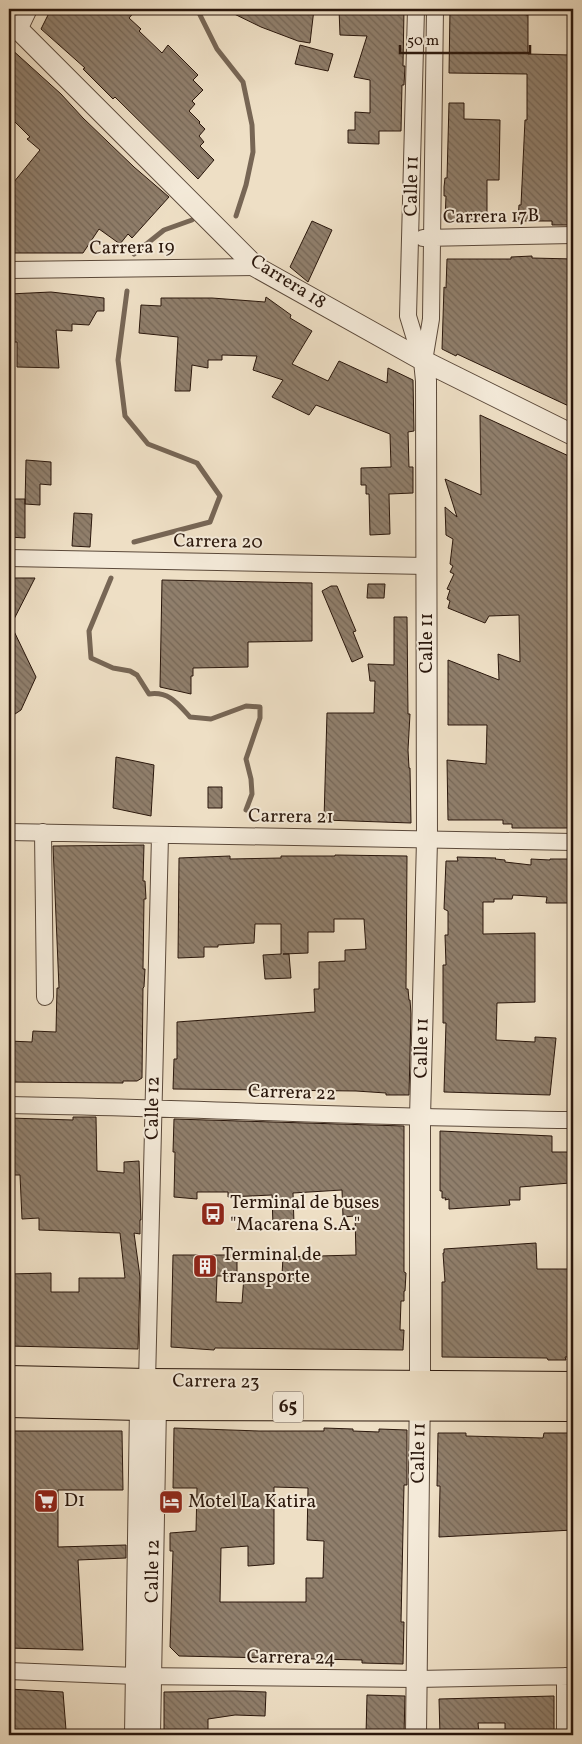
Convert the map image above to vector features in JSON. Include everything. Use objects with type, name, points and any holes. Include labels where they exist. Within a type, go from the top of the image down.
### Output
[{"type":"main road","name":"Carrera 23","points":[[9,1379],[147,1382],[573,1385]]},
{"type":"main road","name":"Carrera 23","points":[[9,1404],[573,1408]]},
{"type":"street","points":[[14,26],[29,9]]},
{"type":"street","name":"Calle 11","points":[[416,9],[408,316],[424,360]]},
{"type":"street","name":"Calle 11","points":[[416,1735],[420,1408],[420,1118],[427,840],[426,381],[424,360],[431,319],[435,9]]},
{"type":"street","name":"Carrera 18","points":[[14,26],[256,267],[424,360],[573,435]]},
{"type":"street","name":"Carrera 17B","points":[[410,238],[573,235]]},
{"type":"street","name":"Carrera 19","points":[[9,270],[256,267]]},
{"type":"street","name":"Carrera 20","points":[[9,558],[427,566]]},
{"type":"street","name":"Carrera 21","points":[[9,832],[573,842]]},
{"type":"street","points":[[43,832],[45,997]]},
{"type":"street","name":"Calle 12","points":[[147,1382],[160,835]]},
{"type":"street","name":"Carrera 22","points":[[9,1105],[153,1107],[420,1118],[573,1120]]},
{"type":"street","name":"Calle 12","points":[[135,1735],[143,1676],[148,1406]]},
{"type":"street","name":"Carrera 24","points":[[9,1671],[143,1676],[416,1680],[569,1676]]},
{"type":"street","name":"Calle 12","points":[[143,1676],[150,1735]]},
{"type":"street","points":[[565,1735],[569,1676]]},
{"type":"building","points":[[51,9],[137,9],[129,18],[141,29],[139,31],[162,53],[168,45],[198,75],[193,80],[203,90],[192,101],[195,104],[189,111],[205,129],[199,136],[204,142],[200,146],[214,160],[198,179],[115,97],[113,99],[83,69],[85,68],[41,29]]},
{"type":"building","points":[[224,9],[314,9],[310,43],[298,41],[261,27]]},
{"type":"building","points":[[339,9],[404,9],[403,66],[405,66],[404,85],[402,85],[401,131],[379,131],[379,144],[348,143],[348,130],[355,130],[355,112],[370,113],[370,80],[354,77],[367,36],[340,35]]},
{"type":"building","points":[[450,9],[526,9],[526,15],[528,15],[528,54],[571,55],[571,63],[573,63],[573,225],[552,225],[552,221],[518,221],[519,205],[521,205],[525,120],[527,120],[527,74],[449,73]]},
{"type":"building","points":[[300,45],[333,54],[328,71],[295,64]]},
{"type":"building","points":[[9,47],[61,94],[134,167],[169,197],[132,238],[128,234],[120,244],[99,229],[83,253],[9,253],[9,188],[40,150],[27,139],[30,137],[9,116]]},
{"type":"building","points":[[449,103],[464,103],[464,119],[500,120],[499,180],[487,180],[487,220],[445,220],[446,196],[444,196],[444,187],[445,178],[447,178]]},
{"type":"building","points":[[312,221],[332,230],[308,282],[290,267]]},
{"type":"building","points":[[532,256],[532,258],[573,259],[573,408],[457,354],[456,356],[442,349],[447,259],[511,259],[511,257]]},
{"type":"building","points":[[51,292],[104,298],[104,311],[97,311],[89,325],[72,324],[72,331],[56,330],[59,368],[17,367],[17,342],[9,342],[9,294]]},
{"type":"building","points":[[266,297],[291,315],[290,318],[312,331],[292,364],[328,381],[339,361],[387,383],[388,368],[413,380],[414,431],[408,432],[409,467],[413,467],[413,493],[389,494],[390,534],[370,535],[369,494],[366,494],[366,485],[361,485],[361,468],[391,467],[390,434],[316,405],[309,415],[272,397],[283,380],[253,370],[257,356],[222,355],[222,360],[208,360],[208,368],[192,365],[190,391],[175,391],[178,337],[139,333],[141,305],[161,306],[161,298],[212,298],[265,302]]},
{"type":"building","points":[[480,415],[573,458],[573,828],[512,828],[512,824],[503,824],[503,820],[448,820],[447,760],[486,764],[487,725],[448,725],[448,660],[499,680],[498,654],[520,662],[519,615],[489,616],[485,623],[448,608],[450,601],[447,599],[450,590],[447,589],[454,574],[450,572],[453,566],[450,564],[453,539],[446,535],[445,507],[457,517],[445,479],[481,495]]},
{"type":"building","points":[[26,460],[51,462],[51,485],[40,484],[40,505],[25,504]]},
{"type":"building","points":[[9,499],[25,499],[25,538],[9,537]]},
{"type":"building","points":[[74,513],[92,514],[90,547],[72,546]]},
{"type":"building","points":[[9,578],[35,578],[11,625],[36,677],[21,710],[9,718]]},
{"type":"building","points":[[162,580],[312,583],[312,641],[248,642],[248,667],[193,668],[191,694],[160,687]]},
{"type":"building","points":[[368,584],[385,584],[384,598],[367,598]]},
{"type":"building","points":[[331,586],[337,586],[356,631],[353,632],[363,657],[352,662],[322,591]]},
{"type":"building","points":[[394,617],[407,617],[408,714],[410,714],[408,750],[411,823],[324,820],[327,713],[374,713],[375,681],[370,681],[368,664],[394,665]]},
{"type":"building","points":[[116,757],[154,765],[151,816],[113,808]]},
{"type":"building","points":[[208,787],[222,787],[222,808],[208,808]]},
{"type":"building","points":[[144,845],[143,881],[145,881],[146,899],[144,899],[143,969],[145,969],[142,1078],[137,1081],[123,1081],[123,1083],[9,1082],[9,1041],[32,1042],[33,1031],[56,1032],[57,988],[59,988],[53,846]]},
{"type":"building","points":[[335,855],[407,856],[406,989],[408,989],[411,1014],[409,1095],[386,1095],[386,1093],[356,1091],[173,1089],[174,1059],[177,1059],[177,1022],[315,1012],[314,989],[319,989],[319,962],[345,961],[345,950],[366,949],[364,919],[334,919],[334,932],[308,932],[308,953],[283,954],[289,954],[291,978],[265,979],[263,955],[281,954],[281,924],[255,924],[254,943],[204,947],[204,957],[178,958],[179,858],[230,856],[230,859]]},
{"type":"building","points":[[457,857],[496,858],[505,860],[505,862],[531,865],[531,859],[568,859],[568,864],[573,864],[573,903],[546,903],[547,897],[513,895],[512,899],[494,899],[494,902],[483,902],[483,934],[535,933],[535,1002],[497,1003],[496,1040],[535,1042],[535,1037],[556,1038],[550,1095],[444,1092],[446,1023],[443,1023],[443,965],[446,965],[445,935],[448,935],[448,911],[444,909],[446,861],[458,861]]},
{"type":"building","points":[[73,1117],[96,1117],[97,1171],[124,1173],[124,1162],[139,1161],[140,1234],[134,1233],[140,1277],[138,1349],[9,1346],[9,1274],[51,1273],[51,1292],[79,1292],[79,1278],[125,1278],[120,1233],[39,1230],[39,1218],[22,1219],[20,1175],[11,1175],[9,1163],[9,1118],[73,1120]]},
{"type":"building","points":[[174,1119],[404,1126],[404,1272],[406,1273],[404,1301],[401,1301],[400,1330],[404,1330],[403,1350],[215,1348],[214,1350],[171,1347],[173,1255],[237,1255],[237,1276],[217,1276],[216,1302],[242,1303],[244,1276],[282,1275],[283,1257],[356,1255],[355,1216],[343,1217],[342,1190],[293,1193],[294,1224],[273,1226],[272,1195],[228,1197],[228,1192],[197,1192],[197,1199],[174,1197]]},
{"type":"building","points":[[440,1131],[552,1136],[552,1152],[573,1152],[573,1170],[569,1170],[570,1183],[520,1187],[520,1200],[509,1200],[510,1205],[449,1209],[449,1199],[445,1200],[446,1198],[442,1198],[442,1191],[440,1191]]},
{"type":"building","points":[[536,1243],[537,1269],[573,1269],[573,1357],[565,1357],[566,1360],[548,1360],[547,1358],[442,1357],[442,1282],[445,1282],[444,1249]]},
{"type":"building","points":[[174,1428],[259,1431],[324,1431],[324,1428],[379,1432],[379,1429],[407,1430],[407,1485],[404,1485],[401,1622],[404,1622],[403,1664],[362,1663],[362,1660],[179,1656],[170,1647],[173,1551],[170,1551],[170,1533],[196,1531],[197,1488],[173,1488]],"holes":[[[274,1487],[308,1488],[307,1540],[324,1541],[323,1578],[306,1578],[306,1602],[220,1602],[221,1548],[248,1546],[248,1566],[274,1564]]]},
{"type":"building","points":[[9,1431],[122,1431],[123,1490],[58,1490],[58,1547],[126,1545],[126,1558],[78,1560],[83,1650],[9,1648]]},
{"type":"building","points":[[438,1433],[466,1433],[466,1436],[543,1438],[544,1433],[570,1433],[569,1438],[573,1438],[573,1530],[439,1537],[440,1486],[437,1486]]},
{"type":"building","points":[[9,1689],[63,1692],[66,1730],[51,1735],[12,1734],[12,1728],[9,1728]]},
{"type":"building","points":[[164,1692],[266,1692],[265,1716],[235,1715],[208,1719],[208,1735],[164,1735]]},
{"type":"building","points":[[367,1695],[405,1696],[404,1735],[366,1735]]},
{"type":"building","points":[[554,1696],[554,1735],[505,1735],[505,1723],[478,1723],[479,1735],[440,1735],[439,1699]]},
{"type":"waterway","points":[[199,9],[200,15],[217,49],[243,82],[252,125],[253,152],[246,185],[236,216]]},
{"type":"waterway","points":[[134,254],[164,230],[192,220]]},
{"type":"waterway","points":[[127,291],[118,360],[125,416],[148,444],[197,463],[220,496],[210,522],[134,542]]},
{"type":"waterway","points":[[111,578],[89,631],[91,658],[113,668],[130,671],[137,675],[149,694],[162,694],[168,697],[177,703],[190,717],[211,719],[246,706],[260,707],[260,718],[246,759],[251,779],[252,794],[246,810]]},
{"type":"place","name":"Terminal de buses \"Macarena S.A.\"","points":[[213,1214]]},
{"type":"place","name":"Terminal de transporte","points":[[205,1266]]},
{"type":"place","name":"D1","points":[[46,1501]]},
{"type":"place","name":"Motel La Katira","points":[[171,1502]]}]
